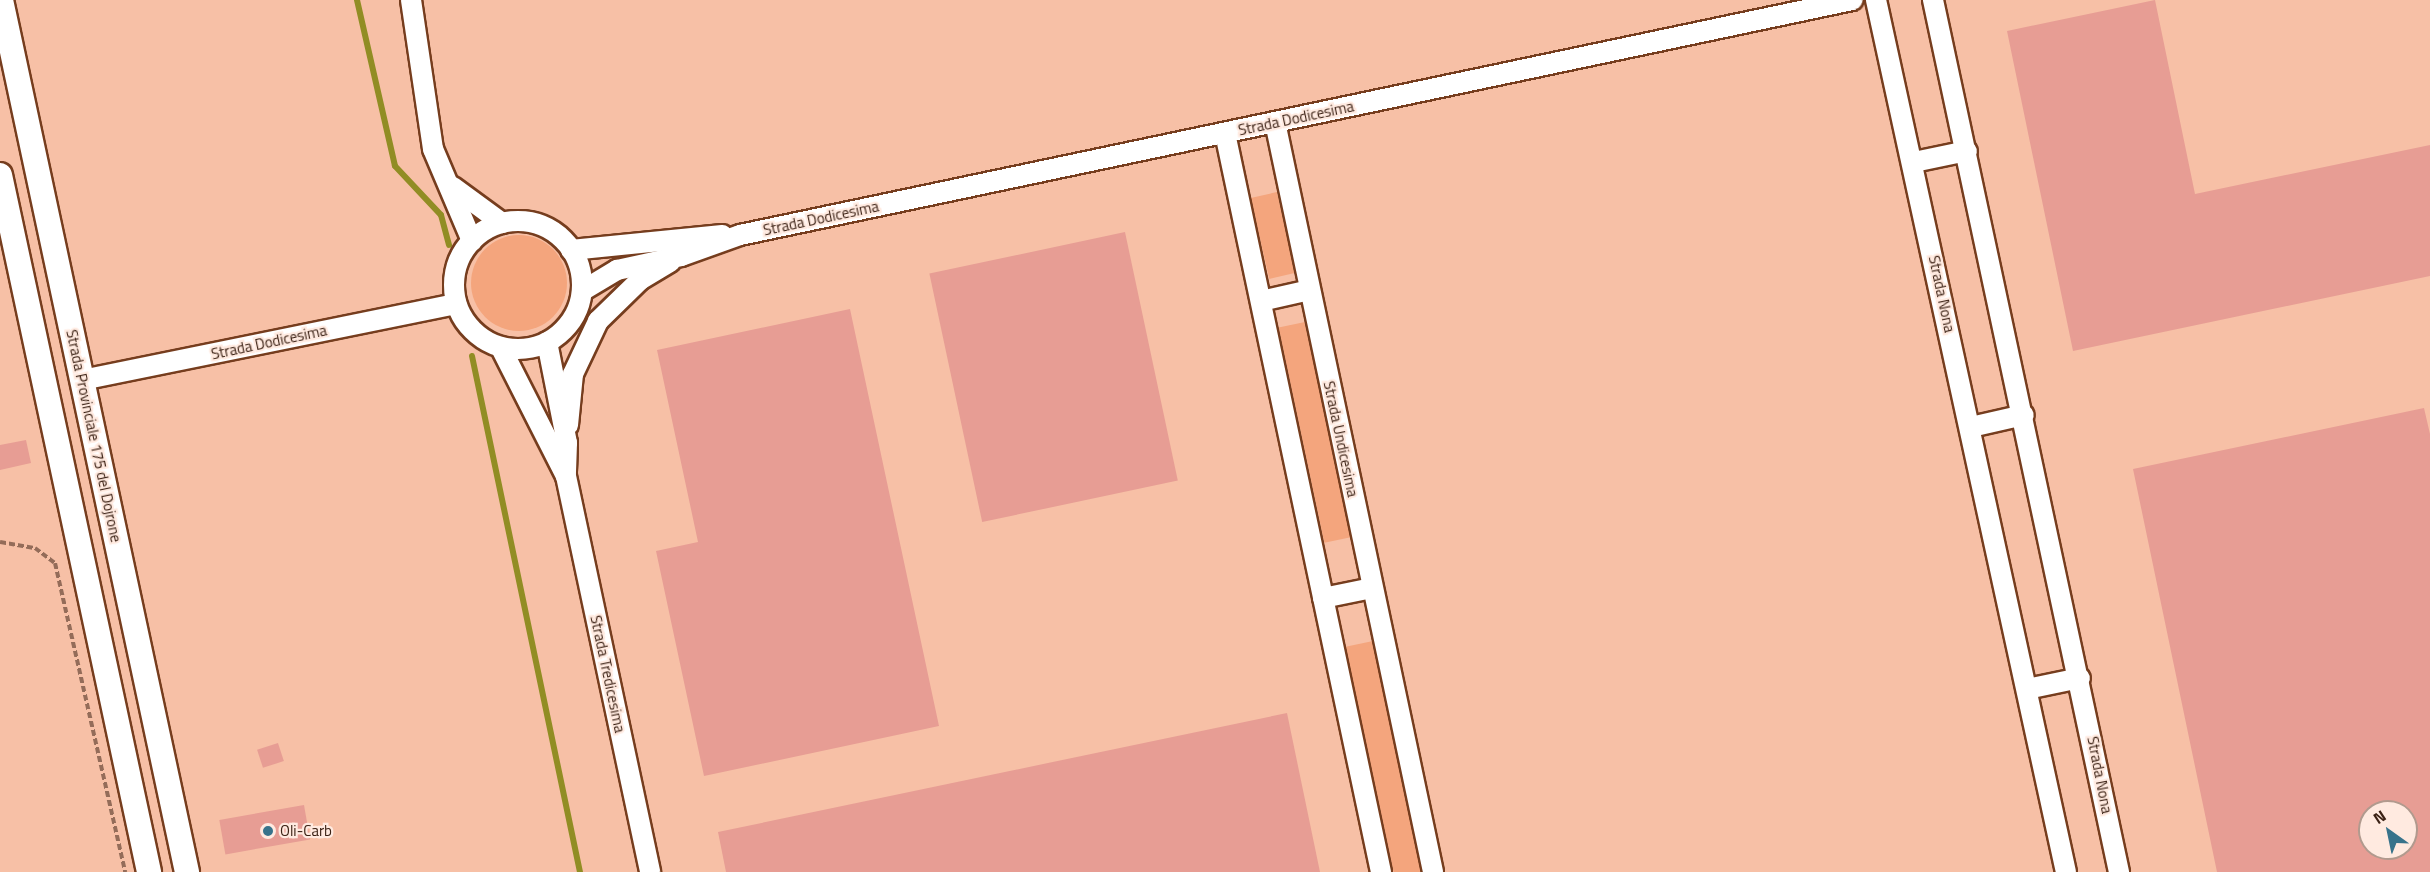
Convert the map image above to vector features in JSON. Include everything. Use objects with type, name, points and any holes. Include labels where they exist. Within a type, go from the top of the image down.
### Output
[{"type":"street","name":"Strada Provinciale 175 del Dojrone","points":[[1,0],[187,872]]},
{"type":"street","points":[[411,0],[433,149],[451,185],[472,241]]},
{"type":"street","name":"Strada Dodicesima","points":[[740,235],[1852,0]]},
{"type":"street","name":"Strada Nona","points":[[1876,0],[1914,162],[2066,872]]},
{"type":"street","name":"Strada Nona","points":[[1933,0],[2080,678],[2119,872]]},
{"type":"street","name":"Strada Undicesima","points":[[1275,122],[1433,872]]},
{"type":"street","points":[[1225,133],[1382,872]]},
{"type":"street","points":[[1914,162],[1967,151]]},
{"type":"street","points":[[0,175],[149,872]]},
{"type":"street","points":[[451,185],[502,224]]},
{"type":"street","points":[[502,224],[541,225],[571,250],[582,291],[569,324],[547,342],[530,348],[501,348],[473,331],[456,304],[455,270],[472,241],[502,224]]},
{"type":"street","points":[[571,250],[674,236],[740,235]]},
{"type":"street","points":[[582,291],[617,270],[681,256],[740,235]]},
{"type":"street","points":[[566,477],[573,374],[582,348],[618,298],[681,256]]},
{"type":"street","points":[[1261,301],[1310,290]]},
{"type":"street","name":"Strada Dodicesima","points":[[82,380],[456,304]]},
{"type":"street","points":[[547,342],[567,443]]},
{"type":"street","points":[[501,348],[566,477]]},
{"type":"street","points":[[1971,427],[2024,416]]},
{"type":"street","name":"Strada Tredicesima","points":[[566,477],[650,872]]},
{"type":"street","points":[[1323,598],[1372,588]]},
{"type":"street","points":[[2027,689],[2080,678]]},
{"type":"path","points":[[0,542],[34,548],[55,563],[125,872]]},
{"type":"shaded area","points":[[1277,192],[1296,273],[1269,279],[1251,198]]},
{"type":"shaded area","points":[[519,235],[537,239],[553,249],[563,265],[567,283],[563,301],[553,317],[537,327],[519,331],[501,327],[485,317],[475,301],[471,283],[475,265],[485,249],[501,239]]},
{"type":"shaded area","points":[[1305,322],[1351,537],[1324,543],[1279,328]]},
{"type":"shaded area","points":[[1373,641],[1422,872],[1393,872],[1346,647]]},
{"type":"building","points":[[2155,0],[2195,194],[2430,145],[2430,276],[2073,351],[2007,31]]},
{"type":"building","points":[[1125,232],[1178,480],[982,522],[929,274]]},
{"type":"building","points":[[850,309],[939,726],[704,776],[656,551],[698,542],[657,350]]},
{"type":"building","points":[[2424,408],[2430,434],[2430,872],[2217,872],[2133,469]]},
{"type":"building","points":[[26,440],[31,463],[0,470],[0,445]]},
{"type":"building","points":[[1287,713],[1320,872],[726,872],[718,832]]},
{"type":"building","points":[[278,743],[284,761],[263,768],[257,750]]},
{"type":"building","points":[[304,805],[310,839],[225,854],[219,820]]},
{"type":"waterway","points":[[357,0],[395,166],[441,215],[449,245]]},
{"type":"waterway","points":[[472,356],[580,872]]},
{"type":"place","name":"Oli-Carb","points":[[268,831]]}]
